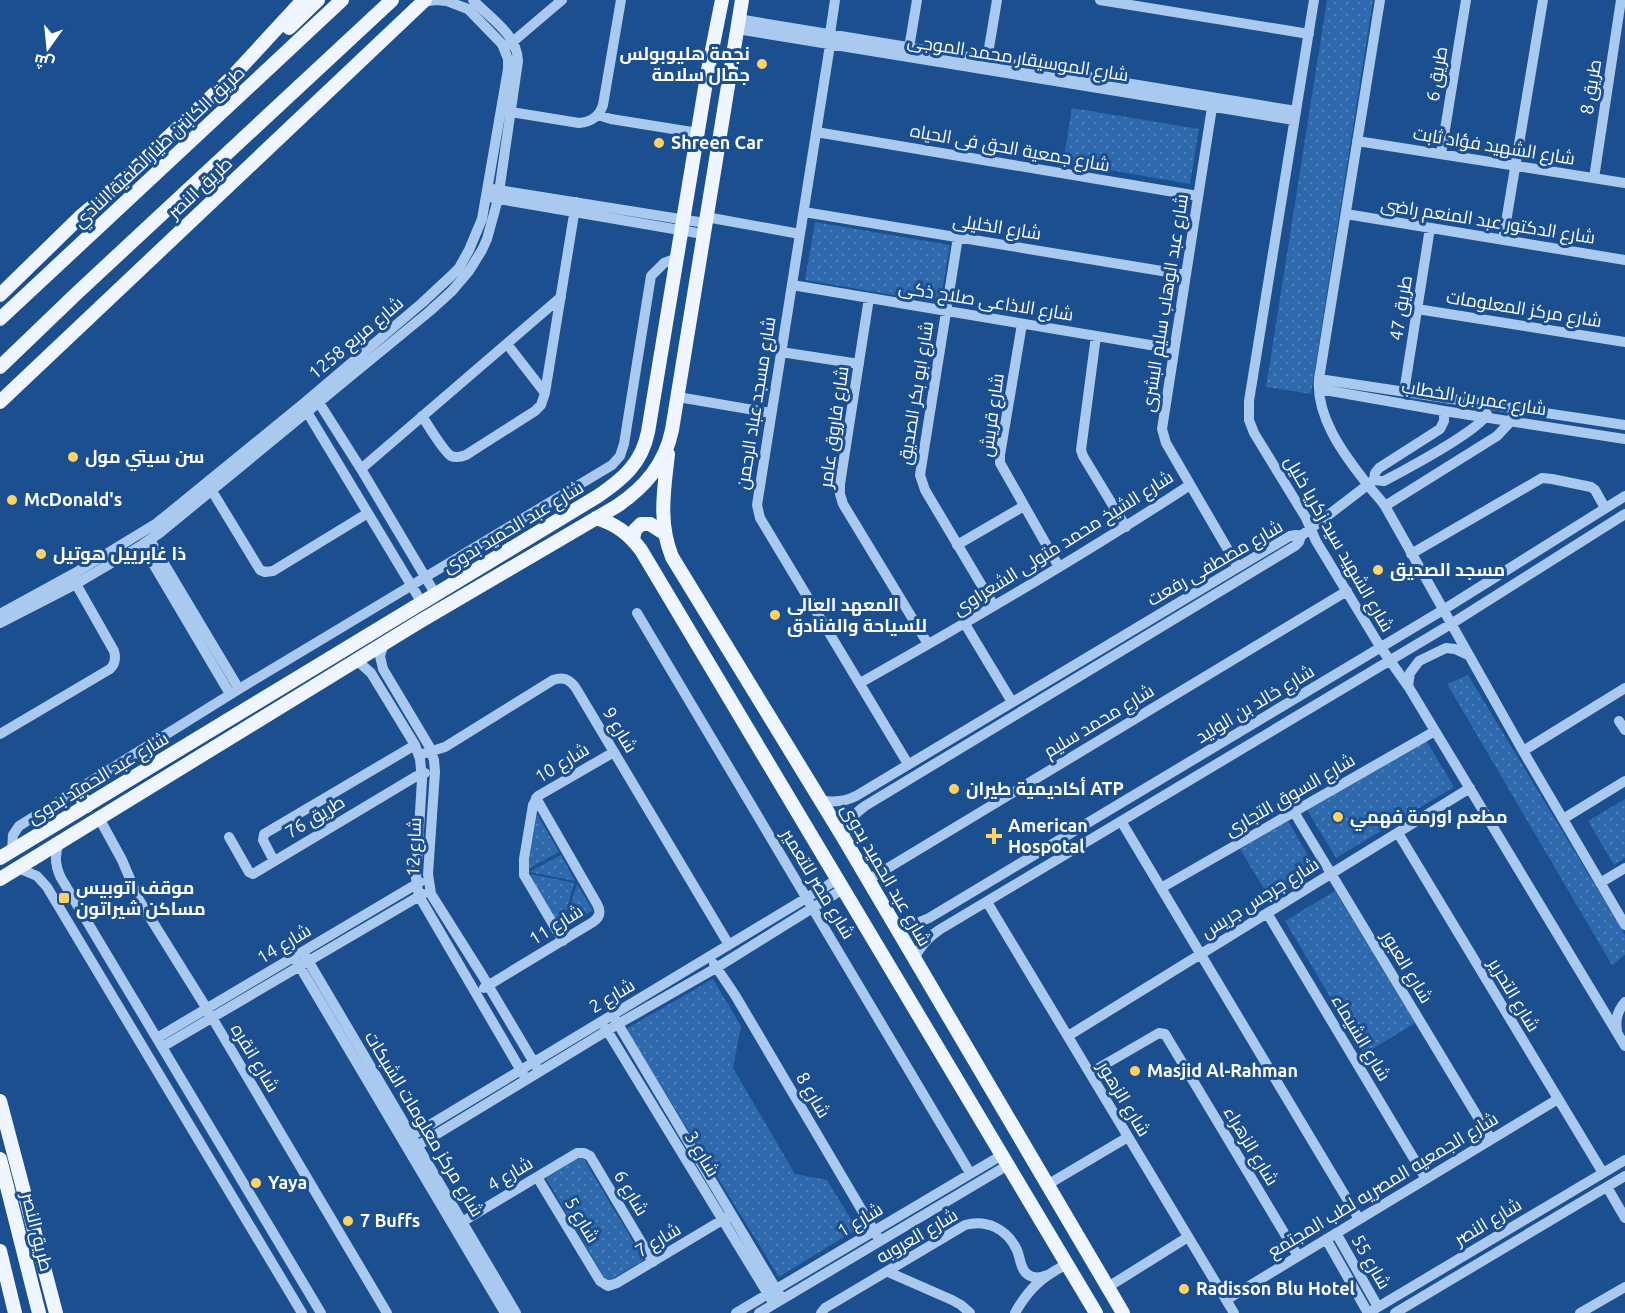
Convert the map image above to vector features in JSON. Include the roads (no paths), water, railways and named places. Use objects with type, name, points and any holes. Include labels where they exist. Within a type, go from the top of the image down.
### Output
[{"type":"main road","name":"طريق الكابتن طيار لطفية النادي","points":[[0,295],[81,216],[113,189],[232,77],[303,0]]},
{"type":"main road","points":[[232,77],[318,0]]},
{"type":"main road","name":"طريق الكابتن طيار لطفية النادي","points":[[0,320],[342,0]]},
{"type":"main road","name":"طريق النصر","points":[[0,367],[392,0]]},
{"type":"main road","name":"شارع عبد الحميد بدوى","points":[[6,855],[598,496],[627,474],[644,448],[648,432],[722,0]]},
{"type":"main road","name":"شارع عبد الحميد بدوى","points":[[742,0],[669,443],[663,497],[664,533],[669,550],[679,569],[821,800],[1123,1313]]},
{"type":"main road","name":"طريق النصر","points":[[0,402],[423,1]]},
{"type":"main road","name":"شارع عبد الحميد بدوى","points":[[0,879],[384,643],[628,499],[646,482],[659,465],[669,443]]},
{"type":"main road","name":"شارع عبد الحميد بدوى","points":[[596,518],[619,528],[633,539],[653,570],[1096,1313]]},
{"type":"main road","points":[[633,539],[636,527],[641,524],[650,524],[664,533]]},
{"type":"main road","points":[[77,790],[87,806]]},
{"type":"main road","points":[[0,1101],[56,1313]]},
{"type":"main road","name":"طريق النصر","points":[[0,1159],[39,1313]]},
{"type":"main road","points":[[0,1251],[15,1313]]},
{"type":"street","points":[[423,1],[471,3],[506,33],[509,45],[562,0]]},
{"type":"street","points":[[511,112],[579,123],[590,121],[598,115],[603,105],[621,0]]},
{"type":"street","name":"شارع مسجد عباد الرحمن","points":[[835,0],[804,212],[757,501],[759,514],[909,764]]},
{"type":"street","points":[[909,52],[917,0]]},
{"type":"street","points":[[986,65],[997,0]]},
{"type":"street","points":[[1100,0],[1144,4],[1308,34]]},
{"type":"street","name":"شارع الشهيد سيد زكريا خليل","points":[[1314,0],[1248,414],[1251,427],[1316,541],[1381,648],[1408,686],[1625,1046]]},
{"type":"street","points":[[1380,0],[1319,384],[1321,405],[1328,424],[1385,506],[1468,656],[1625,925]]},
{"type":"street","name":"طريق 6","points":[[1441,154],[1466,0]]},
{"type":"street","points":[[1503,240],[1544,0]]},
{"type":"street","name":"طريق 8","points":[[1594,178],[1621,0]]},
{"type":"street","name":"شارع الموسيقار محمد الموجى","points":[[738,24],[1295,116]]},
{"type":"street","name":"شارع مربع 1258","points":[[0,623],[76,584],[146,542],[426,307],[464,259],[493,193],[511,112],[518,61],[517,51],[509,45]]},
{"type":"street","name":"شارع مربع 1258","points":[[493,193],[509,45]]},
{"type":"street","name":"شارع عبد الوهاب سليم البشرى","points":[[1213,102],[1163,432],[1166,443],[1238,567]]},
{"type":"street","points":[[598,115],[698,133]]},
{"type":"street","name":"شارع جمعية الحق فى الحياه","points":[[816,132],[1198,196]]},
{"type":"street","name":"شارع الشهيد فؤاد ثابت","points":[[1357,141],[1625,183]]},
{"type":"street","points":[[493,193],[683,225],[800,234]]},
{"type":"street","points":[[422,416],[451,456],[459,457],[466,455],[541,405],[545,393],[576,207]]},
{"type":"street","name":"شارع الخليلى","points":[[804,212],[1186,275]]},
{"type":"street","name":"شارع الدكتور عبد المنعم راضى","points":[[1346,214],[1625,260]]},
{"type":"street","name":"طريق 47","points":[[1404,392],[1430,228]]},
{"type":"street","name":"شارع ابو بكر الصديق","points":[[958,237],[920,475],[925,490],[994,606]]},
{"type":"street","points":[[6,855],[13,835],[20,826],[235,692],[608,469],[620,456],[624,444],[651,276],[664,263],[677,258]]},
{"type":"street","name":"شارع الاذاعى صلاح ذكى","points":[[792,285],[1174,349]]},
{"type":"street","points":[[361,469],[561,297]]},
{"type":"street","name":"شارع فاروق عامر","points":[[869,298],[840,484],[841,500],[928,644]]},
{"type":"street","name":"شارع مركز المعلومات","points":[[1417,309],[1625,342]]},
{"type":"street","name":"شارع قريش","points":[[1022,324],[1000,459],[1001,467],[1059,567]]},
{"type":"street","points":[[1096,336],[1081,450],[1126,527]]},
{"type":"street","points":[[507,344],[545,393]]},
{"type":"street","points":[[781,352],[859,364]]},
{"type":"street","name":"شارع عمر بن الخطاب","points":[[1319,384],[1404,392],[1625,425]]},
{"type":"street","name":"شارع عمر بن الخطاب","points":[[1319,384],[1444,411],[1625,439]]},
{"type":"street","points":[[678,397],[771,413]]},
{"type":"street","points":[[317,399],[436,595]]},
{"type":"street","points":[[1301,536],[1371,483],[1387,479],[1472,430],[1486,418],[1488,405]]},
{"type":"street","points":[[305,408],[422,603]]},
{"type":"street","name":"شارع مربع 1258","points":[[0,614],[139,536],[212,491],[305,408]]},
{"type":"street","points":[[1385,506],[1497,436],[1511,422],[1513,409]]},
{"type":"street","points":[[1371,483],[1379,468],[1436,434],[1442,426],[1444,411]]},
{"type":"street","points":[[1442,426],[1449,433],[1452,442]]},
{"type":"street","points":[[1411,554],[1542,478],[1552,478],[1591,487],[1605,508]]},
{"type":"street","name":"شارع الشيخ محمد متولى الشعراوى","points":[[860,683],[965,624],[1126,527],[1190,485]]},
{"type":"street","points":[[212,491],[260,570],[265,572],[273,571],[368,513]]},
{"type":"street","name":"شارع خالد بن الوليد","points":[[896,928],[916,924],[1381,648],[1625,496]]},
{"type":"street","points":[[957,544],[1024,506]]},
{"type":"street","name":"شارع خالد بن الوليد","points":[[914,959],[927,939],[1451,624],[1625,514]]},
{"type":"street","name":"شارع مصطفى رفعت","points":[[821,800],[836,802],[850,799],[1290,536],[1301,536],[1295,546],[859,810],[850,821],[843,837]]},
{"type":"street","points":[[146,542],[235,692]]},
{"type":"street","points":[[0,734],[110,669],[114,663],[114,651],[76,584]]},
{"type":"street","name":"شارع محمد سليم","points":[[868,880],[1347,591]]},
{"type":"street","name":"شارع مصر للتعمير","points":[[637,613],[970,1173]]},
{"type":"street","points":[[965,624],[1012,702]]},
{"type":"street","name":"شارع 12","points":[[384,643],[380,656],[383,669],[432,752],[435,772],[428,878],[430,890],[437,905],[489,985],[536,1067]]},
{"type":"street","points":[[1408,686],[1410,673],[1415,664],[1442,649],[1450,648],[1468,656]]},
{"type":"street","name":"شارع 12","points":[[353,662],[361,664],[371,673],[417,750],[422,774],[416,884],[419,896],[524,1074]]},
{"type":"street","name":"شارع 9","points":[[274,861],[263,840],[264,834],[417,750],[432,752],[445,747],[549,682],[561,678],[575,687],[729,945]]},
{"type":"street","points":[[1523,751],[1625,688]]},
{"type":"street","name":"شارع السوق التجارى","points":[[1161,888],[1435,731]]},
{"type":"street","name":"شارع 10","points":[[563,941],[525,875],[524,859],[532,808],[536,798],[614,752]]},
{"type":"street","name":"طريق 76","points":[[229,837],[250,873],[254,873],[403,784],[422,774],[435,772]]},
{"type":"street","points":[[1563,819],[1625,782]]},
{"type":"street","points":[[403,784],[420,797]]},
{"type":"street","name":"شارع جرجس جريس","points":[[1068,1036],[1470,788]]},
{"type":"street","name":"شارع 11","points":[[476,993],[595,921],[600,915],[600,910],[536,798]]},
{"type":"street","points":[[850,799],[852,808],[859,810]]},
{"type":"street","name":"شارع العبور","points":[[1294,812],[1491,1139]]},
{"type":"street","name":"شارع انقره","points":[[99,818],[122,860],[139,900],[209,1013],[387,1313]]},
{"type":"street","points":[[1121,821],[1359,1219]]},
{"type":"street","name":"شارع التحرير","points":[[1398,833],[1603,1173]]},
{"type":"street","points":[[59,843],[55,857],[57,871],[321,1313]]},
{"type":"street","points":[[18,868],[42,881],[298,1312]]},
{"type":"street","points":[[1600,883],[1625,868]]},
{"type":"street","points":[[42,881],[49,873],[57,871]]},
{"type":"street","name":"شارع 14","points":[[301,959],[428,878]]},
{"type":"street","name":"شارع 2","points":[[616,1019],[716,968],[841,884]]},
{"type":"street","name":"شارع 14","points":[[159,1043],[301,959],[430,890]]},
{"type":"street","name":"شارع الزهور","points":[[987,902],[1234,1313]]},
{"type":"street","name":"شارع 2","points":[[410,1143],[605,1026],[729,945],[810,903]]},
{"type":"street","name":"شارع الشيماء","points":[[1267,913],[1425,1179]]},
{"type":"street","points":[[916,924],[927,939]]},
{"type":"street","name":"شارع 8","points":[[710,957],[735,995],[880,1241]]},
{"type":"street","name":"شارع مركز معلومات الشبكات","points":[[301,959],[410,1143],[505,1313]]},
{"type":"street","points":[[1617,1033],[1617,1018],[1625,1002]]},
{"type":"street","name":"شارع 3","points":[[616,1019],[727,1217]]},
{"type":"street","name":"شارع 3","points":[[605,1026],[727,1217],[778,1302]]},
{"type":"street","name":"شارع الزهراء","points":[[1090,1073],[1159,1033],[1166,1034],[1298,1256]]},
{"type":"street","name":"شارع الجمعيه المصريه لطب المجتمع","points":[[1226,1300],[1558,1099]]},
{"type":"street","points":[[1047,1185],[1128,1137]]},
{"type":"street","name":"شارع مركز معلومات الشبكات","points":[[410,1143],[462,1222],[516,1313]]},
{"type":"street","name":"شارع 6","points":[[574,1155],[580,1152],[590,1156],[653,1262]]},
{"type":"street","name":"شارع 4","points":[[462,1222],[574,1155]]},
{"type":"street","name":"شارع 1","points":[[736,1313],[970,1173],[1005,1160]]},
{"type":"street","name":"شارع 1","points":[[759,1313],[880,1241],[1005,1160]]},
{"type":"street","name":"شارع النصر","points":[[1368,1313],[1625,1160]]},
{"type":"street","name":"شارع النصر","points":[[1395,1313],[1625,1176]]},
{"type":"street","name":"شارع 5","points":[[537,1177],[600,1281]]},
{"type":"street","points":[[1606,1187],[1625,1218]]},
{"type":"street","name":"شارع 7","points":[[600,1281],[605,1285],[614,1285],[727,1217]]},
{"type":"street","name":"شارع العروبه","points":[[821,1313],[825,1308],[965,1225],[981,1222],[995,1227],[1007,1236],[1017,1250],[1024,1272],[1029,1276],[1042,1278],[1047,1275]]},
{"type":"street","name":"شارع 55","points":[[1331,1236],[1378,1307]]},
{"type":"street","name":"شارع 55","points":[[1331,1236],[1368,1313]]},
{"type":"street","points":[[1108,1287],[1188,1237]]},
{"type":"street","points":[[1015,1313],[1028,1292],[1047,1275],[1067,1264]]},
{"type":"street","points":[[888,1272],[952,1300],[969,1312]]},
{"type":"street","points":[[1580,1313],[1594,1309],[1625,1287]]},
{"type":"place","name":"نجمة هليوبولس جمال سلامة","points":[[762,64]]},
{"type":"place","name":"Shreen Car","points":[[659,143]]},
{"type":"place","name":"سن سيتي مول","points":[[73,457]]},
{"type":"place","name":"McDonald's","points":[[12,500]]},
{"type":"place","name":"ذا غابرييل هوتيل","points":[[41,554]]},
{"type":"place","name":"مسجد الصديق","points":[[1378,570]]},
{"type":"place","name":"المعهد العالى للسياحة والفنادق","points":[[775,615]]},
{"type":"place","name":"أكاديمية طيران ATP","points":[[954,789]]},
{"type":"place","name":"مطعم اورمة فهمي","points":[[1338,817]]},
{"type":"place","name":"American Hospotal","points":[[994,836]]},
{"type":"place","name":"موقف اتوبيس مساكن شيراتون","points":[[64,898]]},
{"type":"place","name":"Masjid Al-Rahman","points":[[1135,1071]]},
{"type":"place","name":"Yaya","points":[[256,1183]]},
{"type":"place","name":"7 Buffs","points":[[348,1221]]},
{"type":"place","name":"Radisson Blu Hotel","points":[[1184,1289]]}]
